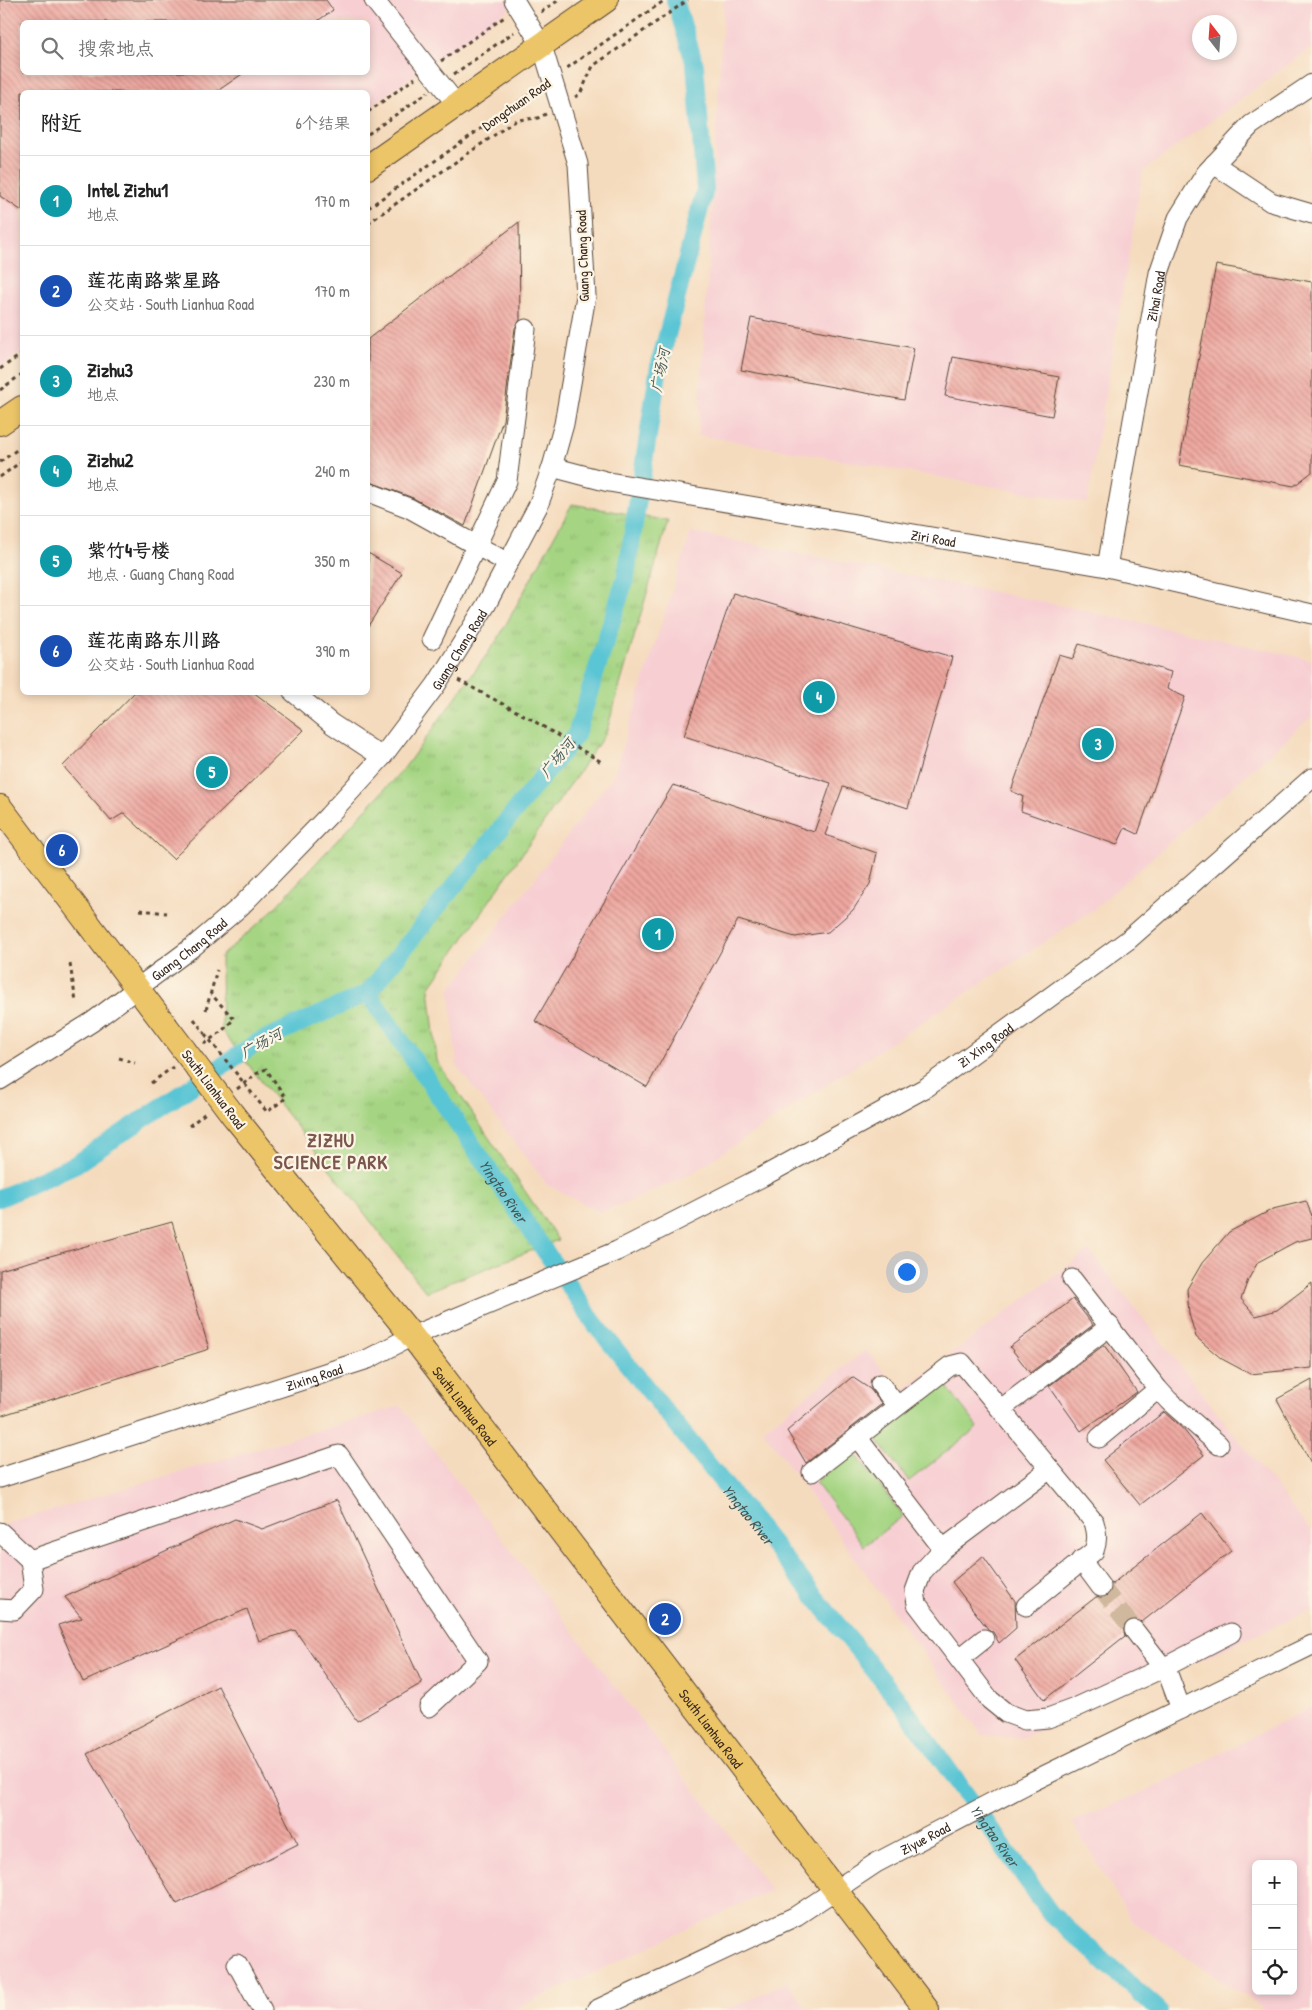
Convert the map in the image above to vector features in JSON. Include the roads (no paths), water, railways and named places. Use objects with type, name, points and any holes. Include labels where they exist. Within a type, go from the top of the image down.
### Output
[{"type":"main road","points":[[370,166],[606,0]]},
{"type":"main road","points":[[0,423],[20,409]]},
{"type":"main road","name":"South Lianhua Road","points":[[0,807],[233,1115],[412,1336],[926,2010]]},
{"type":"street","points":[[374,0],[457,105]]},
{"type":"street","name":"Guang Chang Road","points":[[0,1080],[92,1022],[139,989],[194,946],[241,906],[328,816],[382,757],[444,672],[486,605],[538,506],[552,467],[564,424],[586,296],[578,164],[542,46],[520,10]]},
{"type":"street","name":"Zihai Road","points":[[1107,567],[1159,273],[1178,218],[1206,174],[1251,125],[1312,84]]},
{"type":"street","points":[[1214,164],[1271,202],[1312,214]]},
{"type":"street","points":[[432,639],[507,481],[526,329]]},
{"type":"street","name":"Ziri Road","points":[[552,467],[609,482],[685,496],[1107,567],[1312,614]]},
{"type":"street","points":[[370,493],[409,508],[508,563]]},
{"type":"street","points":[[297,695],[332,724],[382,757]]},
{"type":"street","name":"Zi Xing Road","points":[[617,1251],[762,1177],[927,1087],[1128,940],[1312,778]]},
{"type":"street","name":"Zixing Road","points":[[0,1478],[368,1359],[412,1336],[617,1251]]},
{"type":"street","points":[[1072,1279],[1158,1389],[1219,1445]]},
{"type":"street","points":[[1001,1409],[1110,1326]]},
{"type":"street","points":[[812,1472],[950,1366],[962,1363],[1094,1522],[1098,1533],[1094,1550],[1026,1606]]},
{"type":"street","points":[[880,1384],[897,1406]]},
{"type":"street","points":[[1098,1438],[1158,1389]]},
{"type":"street","points":[[857,1437],[943,1548]]},
{"type":"street","points":[[30,1560],[339,1455],[478,1661],[429,1707]]},
{"type":"street","points":[[1050,1469],[943,1548],[922,1572],[915,1591],[917,1604],[990,1700],[1006,1713],[1025,1720],[1048,1718],[1075,1708],[1163,1668],[1231,1633]]},
{"type":"street","points":[[0,1532],[30,1560],[34,1589],[14,1610],[0,1609]]},
{"type":"street","points":[[1081,1560],[1101,1587]]},
{"type":"street","points":[[1134,1630],[1168,1674],[1182,1709]]},
{"type":"street","points":[[959,1659],[984,1638]]},
{"type":"street","name":"Ziyue Road","points":[[596,2010],[796,1916],[876,1863],[1025,1785],[1312,1645]]},
{"type":"street","points":[[237,1964],[262,2010]]},
{"type":"waterway","name":"广场河","points":[[0,1198],[76,1164],[258,1042],[368,993],[576,735],[626,576],[659,366],[705,189],[695,65],[675,0]]},
{"type":"waterway","name":"Yingtao River","points":[[368,993],[595,1324],[903,1706],[1051,1914],[1159,2010]]},
{"type":"tunnel","points":[[1101,1587],[1134,1630]]},
{"type":"place","name":"Zizhu2","points":[[819,697]]},
{"type":"place","name":"Zizhu3","points":[[1098,744]]},
{"type":"place","name":"紫竹4号楼","points":[[212,772]]},
{"type":"place","name":"莲花南路东川路","points":[[62,850]]},
{"type":"place","name":"Intel Zizhu1","points":[[658,934]]},
{"type":"place","name":"莲花南路紫星路","points":[[665,1619]]},
{"type":"district","name":"ZIZHU SCIENCE PARK","points":[[331,1151]]}]
